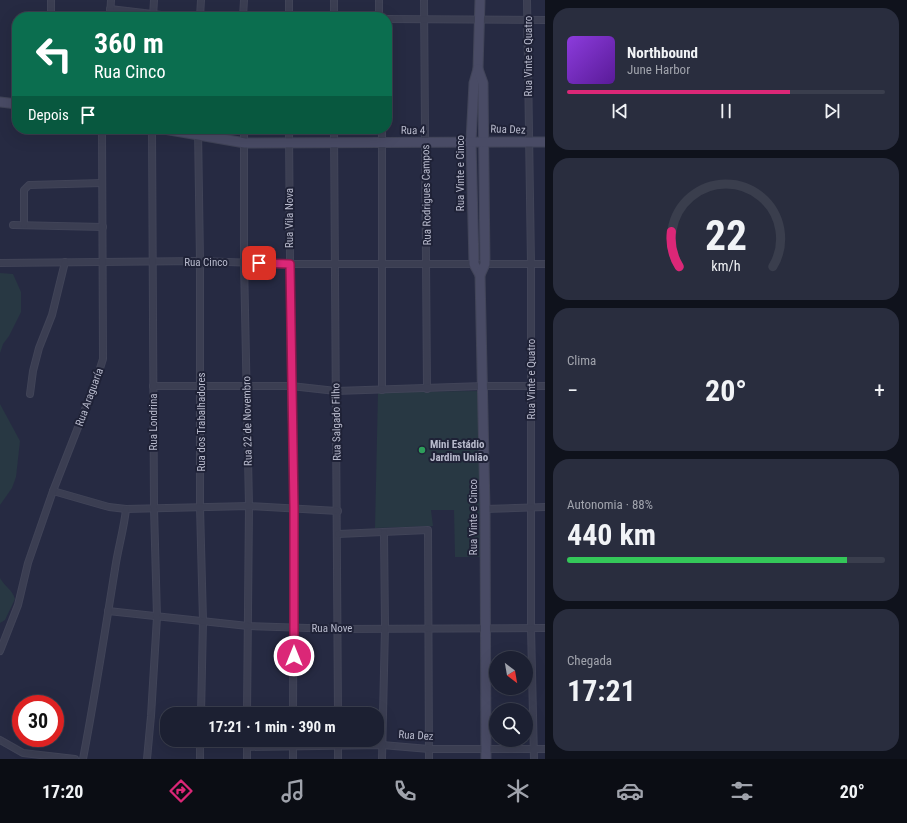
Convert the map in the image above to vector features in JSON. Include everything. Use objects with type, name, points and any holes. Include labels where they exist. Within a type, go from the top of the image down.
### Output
[{"type":"street","points":[[51,0],[51,12]]},
{"type":"street","points":[[110,0],[110,9],[132,12]]},
{"type":"street","points":[[153,12],[154,0]]},
{"type":"street","points":[[200,0],[200,12]]},
{"type":"street","points":[[243,12],[244,0]]},
{"type":"street","points":[[289,0],[289,12]]},
{"type":"street","points":[[334,0],[334,12]]},
{"type":"street","points":[[379,12],[380,0]]},
{"type":"street","name":"Rua Rodrigues Campos","points":[[424,0],[427,389]]},
{"type":"street","name":"Rua Vinte e Cinco","points":[[480,0],[478,68],[474,83],[471,141],[474,264],[480,276]]},
{"type":"street","name":"Rua Vinte e Quatro","points":[[527,0],[531,264],[531,628],[534,759]]},
{"type":"street","points":[[392,19],[423,21],[545,20]]},
{"type":"street","name":"Rua Vinte e Cinco","points":[[478,68],[482,83],[485,264],[480,276],[485,509],[487,754]]},
{"type":"street","points":[[0,102],[12,103]]},
{"type":"street","name":"Rua Araguaría","points":[[0,651],[18,605],[28,563],[53,491],[95,384],[103,359],[102,134]]},
{"type":"street","name":"Rua Londrina","points":[[147,759],[157,618],[154,508],[152,134]]},
{"type":"street","name":"Rua dos Trabalhadores","points":[[198,134],[201,386],[200,507],[203,621],[201,707]]},
{"type":"street","name":"Rua 4","points":[[203,134],[245,143],[426,143],[471,141]]},
{"type":"street","name":"Rua 22 de Novembro","points":[[244,134],[244,262],[249,506],[248,707]]},
{"type":"street","name":"Rua Vila Nova","points":[[290,134],[291,386],[294,508],[293,707]]},
{"type":"street","name":"Rua Salgado Filho","points":[[334,134],[338,511],[338,707]]},
{"type":"street","points":[[382,134],[380,264],[382,390]]},
{"type":"street","name":"Rua Dez","points":[[471,141],[545,142]]},
{"type":"street","points":[[24,225],[24,190],[26,186],[33,184],[102,183]]},
{"type":"street","points":[[13,225],[102,227]]},
{"type":"street","name":"Rua Cinco","points":[[0,263],[103,261],[427,265],[545,264]]},
{"type":"street","points":[[30,394],[34,366],[52,314],[65,262]]},
{"type":"street","points":[[153,386],[291,386],[336,391],[483,386],[545,386]]},
{"type":"street","points":[[53,491],[109,507],[126,509],[249,506],[338,511]]},
{"type":"street","points":[[485,509],[545,507]]},
{"type":"street","points":[[82,759],[96,689],[115,565],[124,530],[126,509]]},
{"type":"street","points":[[338,534],[428,530],[429,759]]},
{"type":"street","points":[[383,707],[386,627],[384,533]]},
{"type":"street","name":"Rua Nove","points":[[108,611],[157,618],[248,626],[338,628],[545,628]]},
{"type":"street","points":[[0,740],[23,753],[75,759]]},
{"type":"street","name":"Rua Dez","points":[[384,745],[487,754],[545,749]]},
{"type":"street","points":[[200,747],[200,759]]},
{"type":"street","points":[[247,747],[247,759]]},
{"type":"street","name":"Rua Dez","points":[[247,747],[338,747]]},
{"type":"street","points":[[338,747],[338,759]]},
{"type":"street","points":[[382,747],[382,759]]},
{"type":"street","points":[[293,748],[293,759]]},
{"type":"shaded area","points":[[0,273],[13,274],[21,292],[21,312],[9,336],[3,344],[0,353]]},
{"type":"shaded area","points":[[479,391],[480,557],[455,557],[454,510],[431,510],[433,526],[375,528],[378,392]]},
{"type":"shaded area","points":[[0,404],[20,441],[16,477],[12,488],[0,505]]},
{"type":"shaded area","points":[[0,578],[15,599],[5,620],[0,623]]},
{"type":"place","name":"Mini Estádio Jardim União","points":[[422,450]]},
{"type":"route","points":[[259,263],[290,264],[294,508],[294,656]]}]
